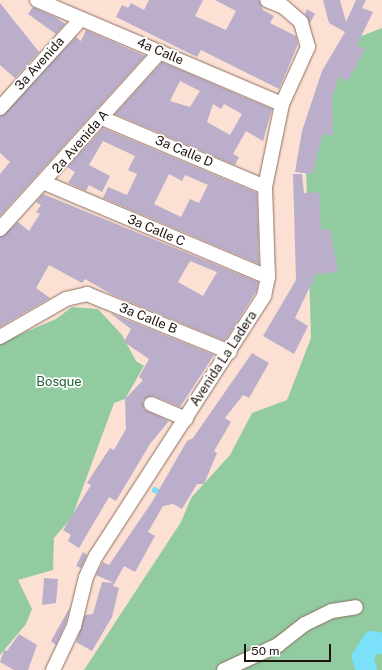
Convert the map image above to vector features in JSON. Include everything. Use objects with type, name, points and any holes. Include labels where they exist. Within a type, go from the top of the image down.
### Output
[{"type":"street","name":"4a Calle","points":[[37,0],[282,104]]},
{"type":"street","name":"Avenida La Ladera","points":[[53,670],[74,626],[86,577],[96,556],[230,352],[264,296],[268,277],[265,187],[282,104],[308,47],[301,22],[284,7],[267,0]]},
{"type":"street","name":"3a Avenida","points":[[0,108],[81,19]]},
{"type":"street","name":"2a Avenida A","points":[[0,229],[45,183],[160,52]]},
{"type":"street","name":"3a Calle D","points":[[102,118],[265,187]]},
{"type":"street","name":"3a Calle C","points":[[45,183],[268,277]]},
{"type":"street","name":"3a Calle B","points":[[0,336],[66,299],[87,294],[230,352]]},
{"type":"street","points":[[151,404],[186,418]]},
{"type":"street","points":[[224,670],[278,645],[305,624],[332,611],[356,607]]},
{"type":"green space","points":[[382,28],[382,670],[84,670],[181,522],[191,498],[230,455],[252,413],[287,400],[311,338],[306,167],[346,42]]},
{"type":"green space","name":"Bosque","points":[[72,307],[98,309],[122,335],[136,361],[144,366],[125,399],[114,403],[72,517],[54,538],[53,570],[18,580],[32,609],[26,624],[0,655],[0,343],[56,319]]},
{"type":"building","points":[[149,0],[203,0],[195,16],[226,30],[236,11],[215,0],[259,0],[263,10],[274,16],[270,23],[296,36],[298,44],[279,89],[201,50],[197,57],[116,17],[122,5],[128,8],[131,3],[144,10]]},
{"type":"building","points":[[323,0],[340,0],[346,22],[356,0],[366,0],[362,8],[373,12],[357,45],[365,49],[348,81],[339,77],[332,97],[333,136],[323,134],[312,174],[295,172],[302,131],[322,71],[345,32],[329,23]]},
{"type":"building","points":[[0,3],[39,52],[15,78],[0,65]]},
{"type":"building","points":[[33,7],[57,18],[65,24],[56,34],[28,14]]},
{"type":"building","points":[[307,9],[315,14],[310,23],[305,14]]},
{"type":"building","points":[[86,30],[145,56],[0,216],[0,174],[10,162],[0,153],[0,116],[76,37],[81,41]]},
{"type":"building","points":[[162,62],[272,109],[263,141],[246,131],[233,154],[239,157],[235,165],[115,114]],"holes":[[[180,81],[200,91],[190,107],[170,101]],[[213,104],[221,109],[224,104],[242,114],[230,135],[207,122]]]},
{"type":"building","points":[[103,128],[257,193],[259,264],[103,198],[108,187],[127,195],[137,174],[128,170],[135,156],[103,141],[89,165],[110,176],[102,192],[89,185],[86,191],[68,183],[75,172],[67,167]],"holes":[[[169,174],[182,181],[185,175],[208,185],[199,203],[190,199],[181,217],[154,204]]]},
{"type":"building","points":[[293,174],[302,174],[304,193],[319,192],[321,230],[330,229],[338,272],[316,274],[295,318],[308,326],[294,354],[263,336],[296,280]]},
{"type":"building","points":[[43,194],[258,282],[257,290],[225,341],[113,295],[85,279],[82,283],[49,265],[36,288],[50,298],[0,327],[0,237],[18,222],[29,231],[40,214],[36,212],[41,205],[36,202]],"holes":[[[190,261],[217,272],[203,296],[178,282]]]},
{"type":"building","points":[[110,313],[214,355],[180,407],[154,396],[143,400],[144,409],[169,421],[150,444],[116,501],[109,497],[79,548],[68,541],[71,535],[63,530],[91,485],[87,483],[110,448],[114,450],[126,429],[125,399],[143,380],[139,377],[149,359],[124,342],[131,329]]},
{"type":"building","points":[[252,353],[269,363],[249,398],[243,395],[225,418],[231,422],[214,451],[217,453],[204,484],[197,484],[182,509],[173,504],[163,506],[148,532],[155,536],[135,572],[124,566],[113,586],[119,588],[112,617],[92,651],[76,642],[85,615],[93,614],[102,582],[114,583],[96,575],[103,562],[109,565],[152,502],[187,441],[193,438]]},
{"type":"building","points":[[83,552],[87,555],[81,568],[76,566]]},
{"type":"building","points":[[44,578],[58,579],[56,603],[42,605]]},
{"type":"building","points":[[70,607],[66,623],[56,645],[51,641]]},
{"type":"building","points":[[19,634],[37,645],[28,670],[14,670],[0,662],[4,650],[7,651]]},
{"type":"waterway","points":[[155,489],[158,491],[154,491],[155,489]]},
{"type":"waterway","points":[[366,670],[362,657],[372,641],[382,643]]}]
